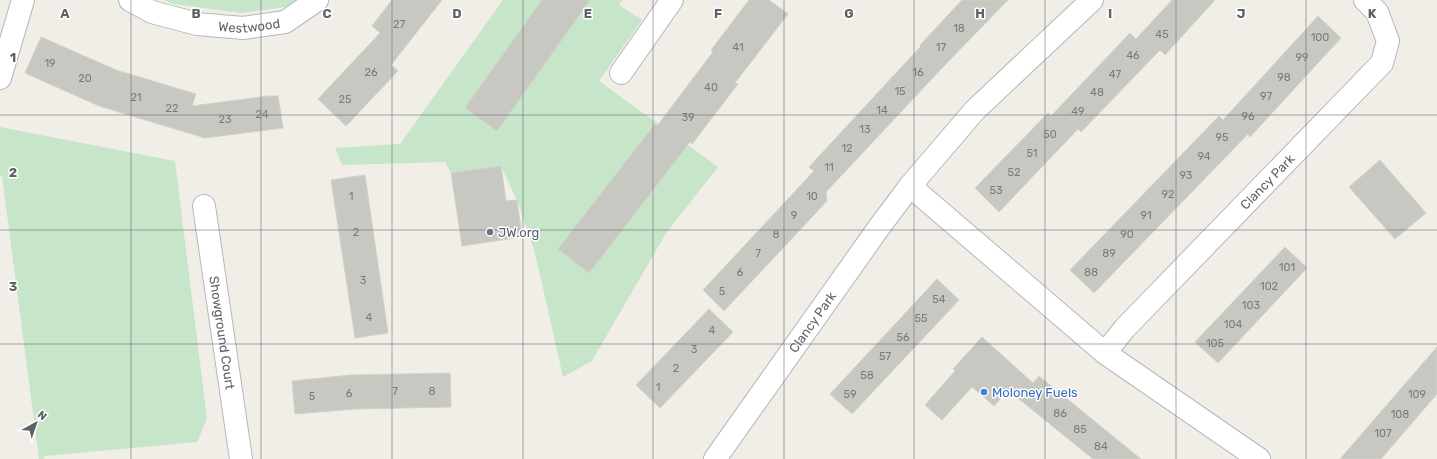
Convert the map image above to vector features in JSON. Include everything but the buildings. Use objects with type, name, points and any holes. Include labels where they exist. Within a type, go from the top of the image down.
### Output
[{"type":"street","points":[[0,78],[23,0]]},
{"type":"street","name":"Westwood","points":[[130,0],[152,12],[197,24],[243,28],[285,22],[317,0]]},
{"type":"street","points":[[621,72],[672,0]]},
{"type":"street","name":"Clancy Park","points":[[715,459],[910,186],[975,110],[1092,0]]},
{"type":"street","name":"Clancy Park","points":[[1105,353],[1125,328],[1382,63],[1388,41],[1377,12],[1365,0]]},
{"type":"street","points":[[910,186],[1105,353],[1259,459]]},
{"type":"street","name":"Showground Court","points":[[204,206],[241,459]]},
{"type":"green space","points":[[164,0],[298,0],[285,7],[241,13],[173,4]]},
{"type":"green space","points":[[503,0],[622,0],[619,5],[642,20],[599,81],[718,167],[666,233],[592,361],[563,377],[535,253],[517,200],[501,166],[451,173],[445,162],[342,165],[335,148],[400,144]]},
{"type":"green space","points":[[0,127],[175,161],[207,419],[197,442],[45,456],[43,459],[39,459],[2,176],[0,176]]},
{"type":"place","name":"JW.org","points":[[490,232]]},
{"type":"place","name":"Moloney Fuels","points":[[984,392]]}]
